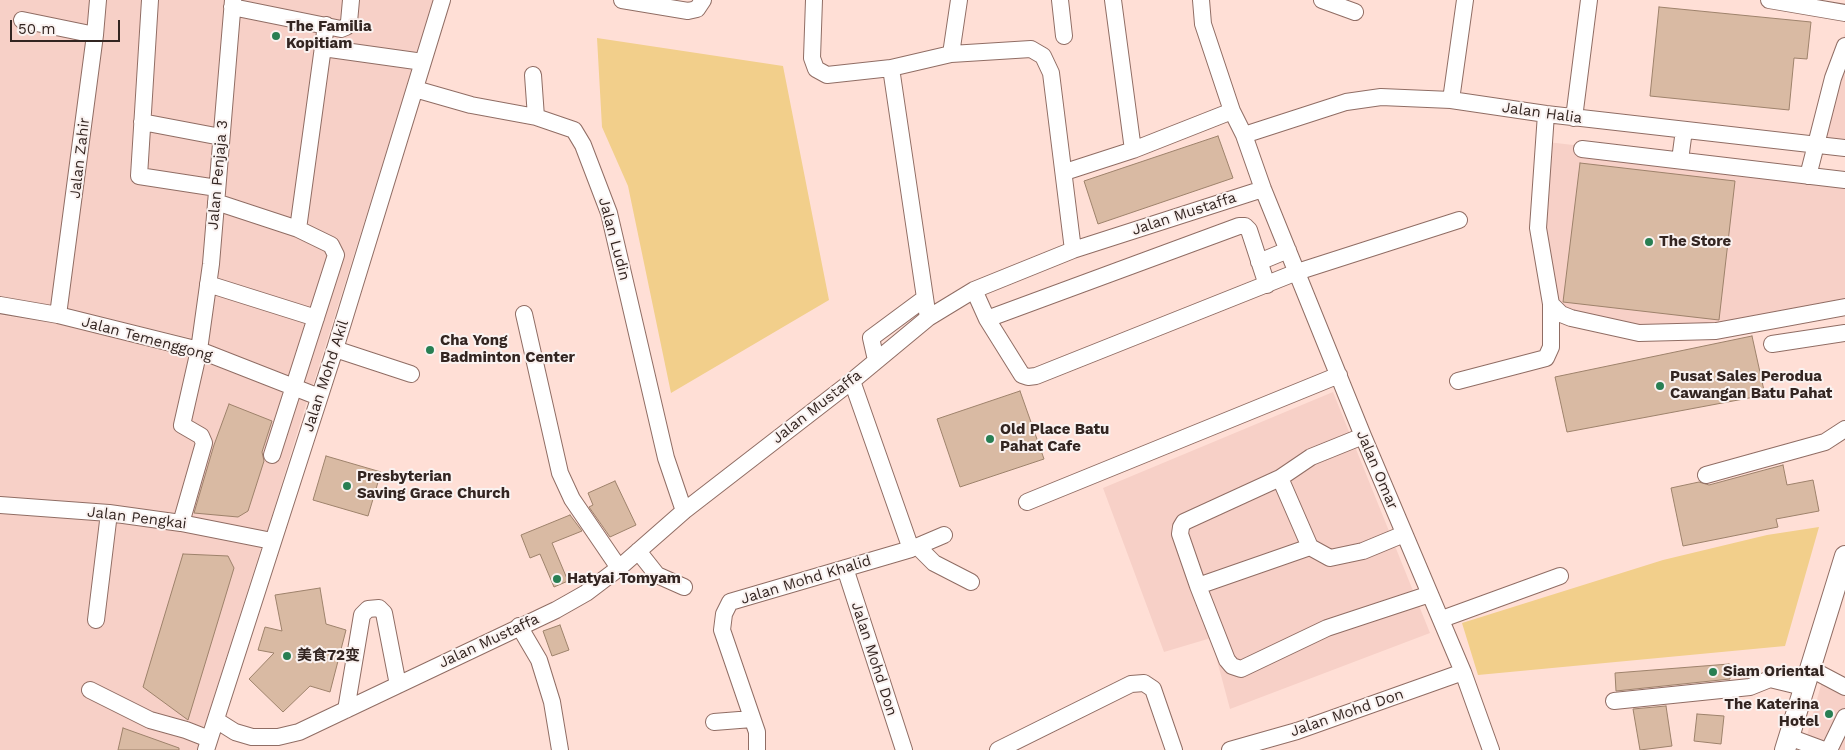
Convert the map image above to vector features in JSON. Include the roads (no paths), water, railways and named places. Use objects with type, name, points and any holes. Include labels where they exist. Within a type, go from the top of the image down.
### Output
[{"type":"main road","points":[[1787,743],[1809,668],[1843,568]]},
{"type":"street","name":"Jalan Zahir","points":[[58,315],[98,0]]},
{"type":"street","points":[[150,0],[139,176],[217,195],[298,229],[330,245],[336,255],[272,455]]},
{"type":"street","points":[[232,3],[272,7],[341,28],[346,27],[349,22],[351,0]]},
{"type":"street","name":"Jalan Mohd Akil","points":[[208,744],[335,349],[442,0]]},
{"type":"street","points":[[622,0],[688,10],[697,9],[703,0]]},
{"type":"street","points":[[814,0],[812,58],[816,69],[827,75],[891,68],[951,54],[1031,49],[1043,56],[1051,73],[1065,172],[1073,250]]},
{"type":"street","points":[[951,54],[959,0]]},
{"type":"street","points":[[1060,0],[1064,36]]},
{"type":"street","points":[[1113,0],[1132,150]]},
{"type":"street","points":[[1201,0],[1202,24],[1232,111],[1244,135],[1264,189]]},
{"type":"street","points":[[1322,0],[1355,12]]},
{"type":"street","points":[[1451,100],[1464,0]]},
{"type":"street","points":[[1574,118],[1589,0]]},
{"type":"street","points":[[1769,0],[1845,13]]},
{"type":"street","name":"Jalan Penjaja 3","points":[[180,523],[204,443],[201,436],[182,425],[199,350],[208,284],[232,3]]},
{"type":"street","points":[[22,20],[95,35]]},
{"type":"street","points":[[298,229],[326,25]]},
{"type":"street","points":[[1808,176],[1833,78],[1845,46]]},
{"type":"street","points":[[323,48],[423,62]]},
{"type":"street","points":[[891,68],[928,318]]},
{"type":"street","points":[[533,75],[536,117]]},
{"type":"street","name":"Jalan Ludin","points":[[415,89],[471,105],[536,117],[574,130],[583,145],[602,193],[666,458],[684,511]]},
{"type":"street","name":"Jalan Halia","points":[[1244,135],[1363,98],[1451,100],[1574,118],[1845,148]]},
{"type":"street","points":[[1065,172],[1132,150],[1232,111]]},
{"type":"street","points":[[1458,381],[1546,358],[1552,347],[1551,304],[1538,228],[1546,114]]},
{"type":"street","points":[[142,122],[221,137]]},
{"type":"street","points":[[1680,160],[1684,130]]},
{"type":"street","points":[[1582,149],[1845,180]]},
{"type":"street","name":"Jalan Mustaffa","points":[[216,720],[235,732],[252,737],[278,737],[299,732],[578,597],[619,568],[684,511],[852,381],[928,318],[974,290],[1073,250],[1264,189]]},
{"type":"street","name":"Jalan Omar","points":[[1264,189],[1363,436],[1442,619],[1491,750]]},
{"type":"street","points":[[974,290],[988,319],[1022,375],[1028,377],[1036,376],[1297,272],[1460,220]]},
{"type":"street","points":[[988,319],[1240,226],[1245,226],[1249,230],[1267,285]]},
{"type":"street","points":[[1259,262],[1288,250]]},
{"type":"street","points":[[208,284],[316,318]]},
{"type":"street","points":[[876,360],[871,338],[925,298]]},
{"type":"street","points":[[1551,304],[1562,314],[1571,318],[1639,334],[1716,331],[1845,306]]},
{"type":"street","name":"Jalan Temenggong","points":[[0,305],[58,315],[199,350],[318,397]]},
{"type":"street","points":[[524,314],[560,473],[572,499],[619,568]]},
{"type":"street","points":[[1772,344],[1845,333]]},
{"type":"street","points":[[335,349],[410,374]]},
{"type":"street","points":[[1027,502],[1339,375]]},
{"type":"street","points":[[852,381],[914,548],[929,560],[971,582]]},
{"type":"street","points":[[1706,475],[1826,442],[1845,429]]},
{"type":"street","points":[[1363,436],[1311,457],[1280,478],[1184,522],[1180,527],[1180,534],[1226,660],[1232,666],[1241,669],[1327,628],[1430,594]]},
{"type":"street","points":[[1280,478],[1310,547],[1330,558],[1362,551],[1404,534]]},
{"type":"street","name":"Jalan Pengkai","points":[[0,504],[109,513],[180,523],[272,541]]},
{"type":"street","points":[[96,620],[109,513]]},
{"type":"street","name":"Jalan Mohd Khalid","points":[[757,750],[758,732],[722,630],[724,614],[730,602],[914,548],[944,535]]},
{"type":"street","points":[[1198,586],[1310,547]]},
{"type":"street","points":[[638,551],[657,575],[684,587]]},
{"type":"street","name":"Jalan Mohd Don","points":[[845,568],[904,750]]},
{"type":"street","points":[[1442,619],[1560,576]]},
{"type":"street","points":[[346,710],[362,615],[368,609],[379,608],[384,613],[398,685]]},
{"type":"street","points":[[519,626],[539,660],[552,702],[560,750]]},
{"type":"street","points":[[1809,668],[1845,687]]},
{"type":"street","name":"Jalan Mohd Don","points":[[1230,750],[1297,731],[1463,672]]},
{"type":"street","points":[[1614,701],[1750,687],[1770,679],[1804,687]]},
{"type":"street","points":[[998,750],[1131,684],[1144,683],[1153,690],[1174,750]]},
{"type":"street","points":[[90,690],[150,720],[186,730],[208,744]]},
{"type":"street","points":[[1829,750],[1845,717]]},
{"type":"street","points":[[714,722],[752,719]]},
{"type":"street","points":[[1787,743],[1824,750]]},
{"type":"place","name":"The Familia Kopitiam","points":[[276,36]]},
{"type":"place","name":"The Store","points":[[1649,242]]},
{"type":"place","name":"Cha Yong Badminton Center","points":[[430,350]]},
{"type":"place","name":"Pusat Sales Perodua Cawangan Batu Pahat","points":[[1660,386]]},
{"type":"place","name":"Old Place Batu Pahat Cafe","points":[[990,439]]},
{"type":"place","name":"Presbyterian Saving Grace Church","points":[[347,486]]},
{"type":"place","name":"Hatyai Tomyam","points":[[557,579]]},
{"type":"place","name":"美食72变","points":[[287,656]]},
{"type":"place","name":"Siam Oriental","points":[[1713,672]]},
{"type":"place","name":"The Katerina Hotel","points":[[1829,714]]}]
